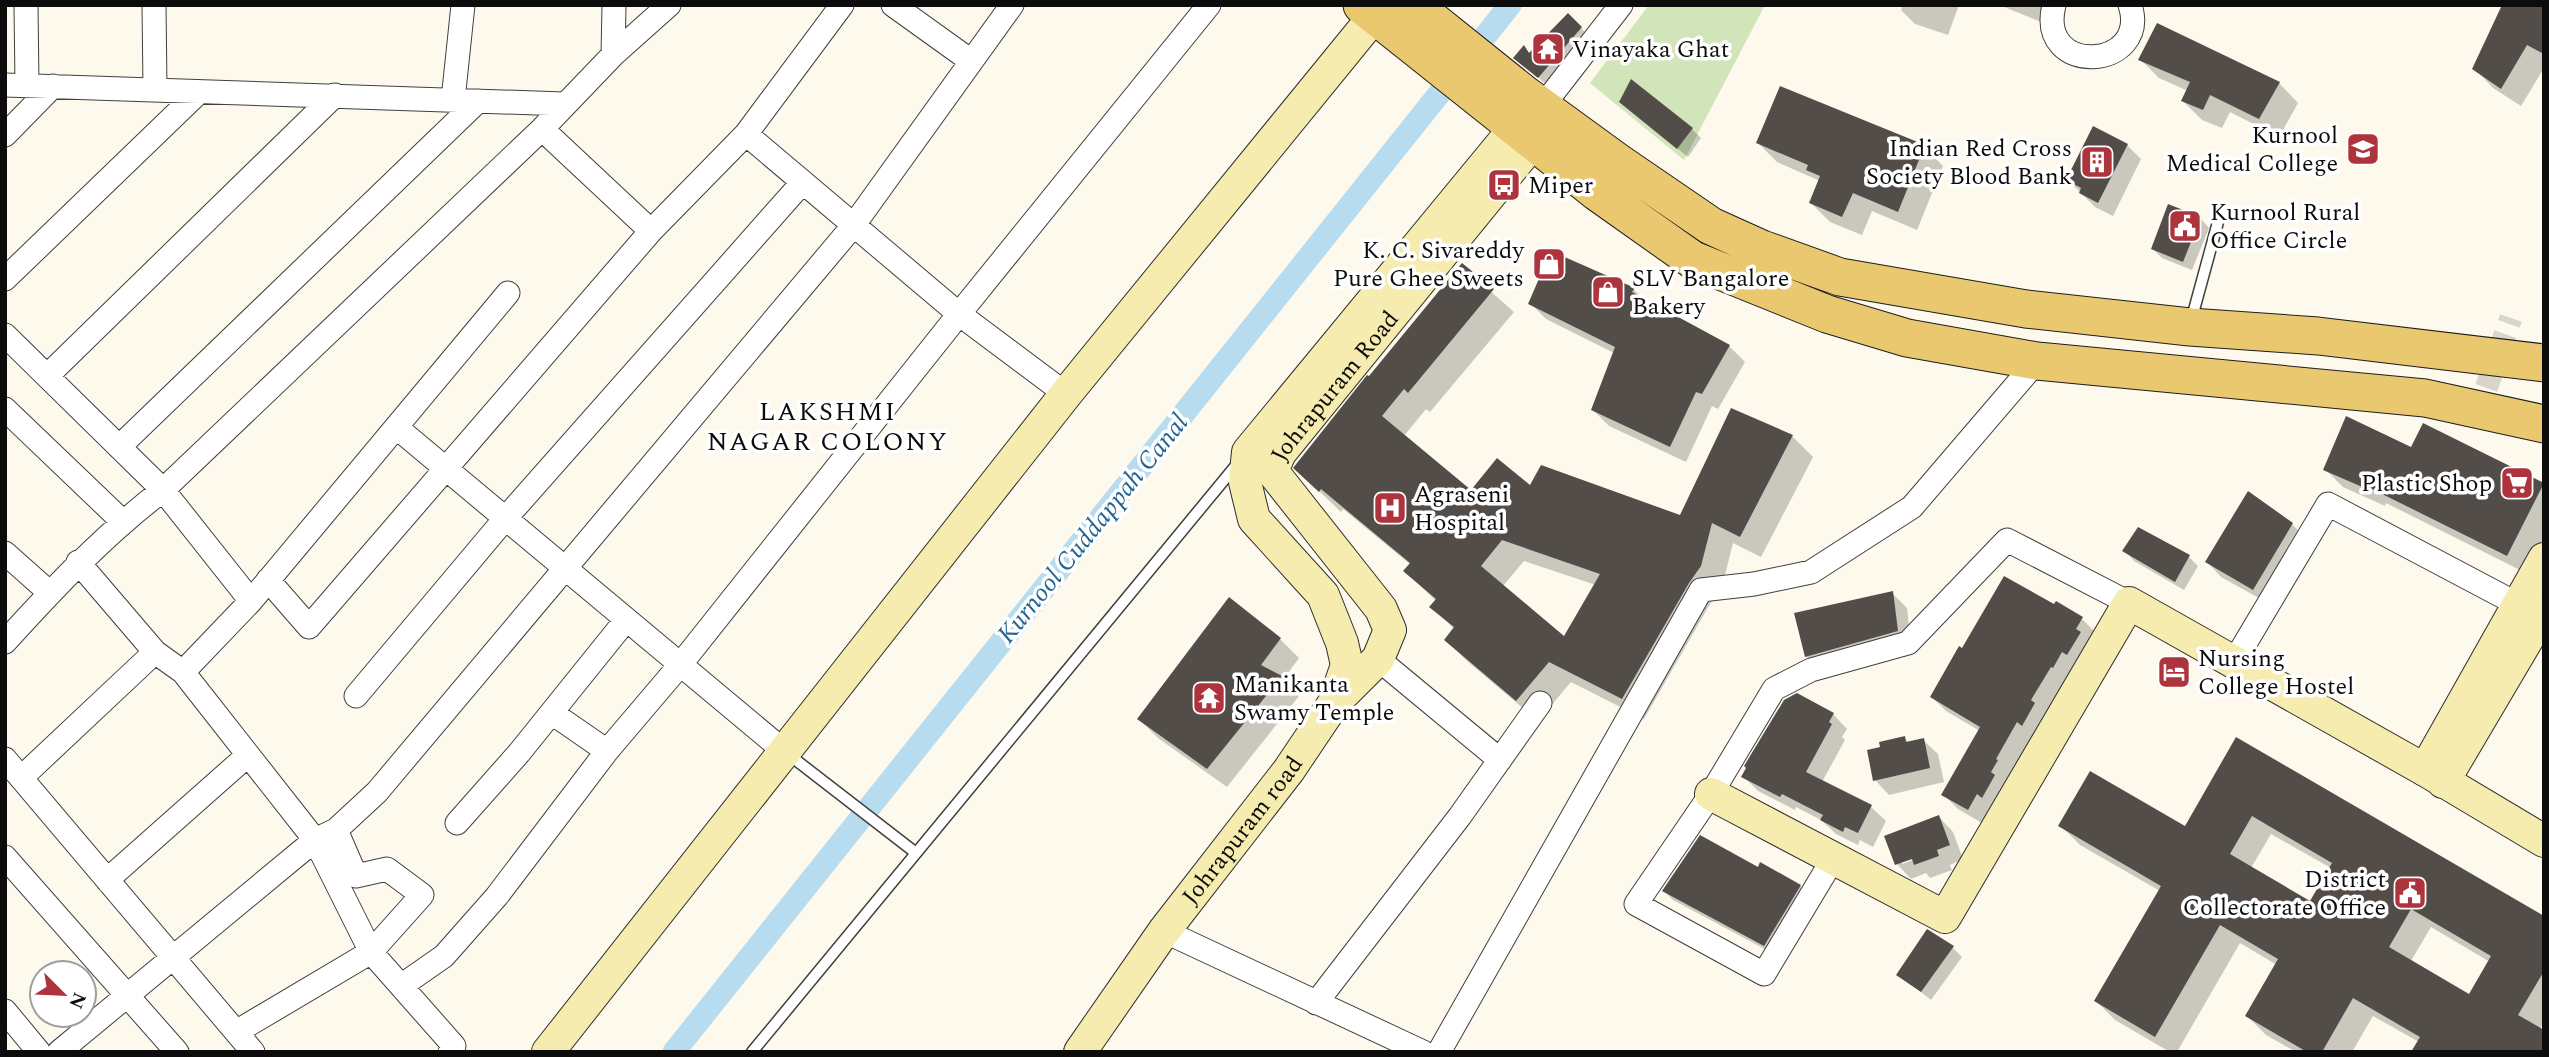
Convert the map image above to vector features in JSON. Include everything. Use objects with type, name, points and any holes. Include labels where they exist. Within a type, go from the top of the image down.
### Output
[{"type":"main road","points":[[1413,5],[1597,192],[1693,260],[1827,314],[1907,338],[2037,361],[2425,398],[2544,425]]},
{"type":"main road","points":[[1369,10],[1523,117],[1616,161],[1711,226],[1762,249],[1840,277],[2026,309],[2190,327],[2318,336],[2544,363]]},
{"type":"street","points":[[26,5],[16,85],[564,104]]},
{"type":"street","points":[[153,5],[155,90]]},
{"type":"street","points":[[453,100],[463,5]]},
{"type":"street","points":[[613,55],[614,5]]},
{"type":"street","points":[[5,642],[78,562],[122,521],[163,489],[542,129],[613,55],[669,5]]},
{"type":"street","points":[[268,580],[309,627],[652,231],[746,134],[842,5]]},
{"type":"street","points":[[893,5],[971,61]]},
{"type":"street","points":[[59,1052],[315,840],[336,830],[377,792],[853,226],[1012,5]]},
{"type":"street","points":[[401,986],[444,956],[488,906],[607,751],[680,665],[1209,5]]},
{"type":"street","points":[[1523,117],[1621,5]]},
{"type":"street","points":[[2054,5],[2051,19],[2060,44],[2071,53],[2096,59],[2109,55],[2120,47],[2128,36],[2132,23],[2130,5]]},
{"type":"street","points":[[548,1052],[1369,10]]},
{"type":"street","points":[[5,135],[53,86]]},
{"type":"street","points":[[5,279],[199,92]]},
{"type":"street","points":[[47,376],[335,95]]},
{"type":"street","points":[[119,447],[478,101]]},
{"type":"street","name":"Johrapuram road","points":[[1091,1048],[1164,931],[1289,770],[1334,703],[1347,665],[1342,643],[1323,595],[1254,519],[1245,482],[1248,452],[1523,117]]},
{"type":"street","name":"Johrapuram Road","points":[[1334,703],[1378,659],[1390,630],[1381,609],[1272,471],[1280,453],[1523,117]]},
{"type":"street","points":[[542,129],[652,231]]},
{"type":"street","points":[[746,134],[959,314],[1066,394]]},
{"type":"street","points":[[356,696],[504,520],[802,183]]},
{"type":"street","points":[[183,672],[251,601],[508,293]]},
{"type":"street","points":[[5,335],[163,489],[251,601]]},
{"type":"street","points":[[1439,1052],[1701,590],[1754,584],[1811,572],[1912,507],[2037,361]]},
{"type":"street","points":[[5,409],[122,521]]},
{"type":"street","points":[[396,428],[784,751]]},
{"type":"street","points":[[2234,663],[2328,504],[2534,611]]},
{"type":"street","points":[[1833,859],[1763,974],[1636,904],[1711,794],[1774,689],[1811,670],[1908,643],[2007,541],[2129,603],[2544,841]]},
{"type":"street","points":[[5,553],[50,593]]},
{"type":"street","points":[[2434,776],[2534,611],[2544,559]]},
{"type":"street","points":[[78,562],[155,652],[183,672],[315,840],[371,952],[454,1046],[450,1052]]},
{"type":"street","points":[[1711,794],[1945,917],[2129,603]]},
{"type":"street","points":[[457,823],[552,713],[626,620]]},
{"type":"street","points":[[21,778],[155,652]]},
{"type":"street","points":[[1378,659],[1500,760]]},
{"type":"street","points":[[1317,1003],[1461,816],[1539,703]]},
{"type":"street","points":[[552,713],[607,751]]},
{"type":"street","points":[[107,880],[247,756]]},
{"type":"street","points":[[5,760],[253,1052]]},
{"type":"street","points":[[236,1032],[371,952],[422,894],[387,869],[356,876],[336,830]]},
{"type":"street","points":[[5,857],[177,1052]]},
{"type":"street","points":[[1164,931],[1423,1052]]},
{"type":"street","points":[[5,1011],[39,1052]]},
{"type":"lane","points":[[2190,327],[2218,222]]},
{"type":"lane","points":[[752,1052],[1248,452]]},
{"type":"lane","points":[[784,751],[916,853]]},
{"type":"green space","points":[[1649,5],[1765,5],[1684,160],[1590,83]]},
{"type":"building","points":[[2502,5],[2544,5],[2544,54],[2527,45],[2501,89],[2472,69]]},
{"type":"building","name":"Vinayaka Ghat","points":[[1568,13],[1582,27],[1538,78],[1513,58],[1524,45],[1529,53]]},
{"type":"building","points":[[2157,23],[2280,82],[2259,119],[2210,95],[2203,110],[2181,101],[2190,82],[2138,60]]},
{"type":"building","points":[[1631,79],[1693,128],[1677,149],[1619,102]]},
{"type":"building","points":[[1780,86],[1925,145],[1898,212],[1853,193],[1842,217],[1809,203],[1820,176],[1806,170],[1808,165],[1756,143]]},
{"type":"building","name":"Indian Red Cross Society Blood Bank","points":[[2093,126],[2128,144],[2098,203],[2079,193],[2081,188],[2066,180]]},
{"type":"building","points":[[2168,204],[2201,217],[2183,262],[2151,249]]},
{"type":"building","points":[[1551,251],[1635,288],[1632,292],[1730,345],[1702,394],[1696,392],[1670,447],[1591,410],[1615,347],[1528,304]]},
{"type":"building","points":[[1462,263],[1494,289],[1408,393],[1404,389],[1382,416],[1471,490],[1497,458],[1530,485],[1541,465],[1680,515],[1731,408],[1793,435],[1740,537],[1712,523],[1701,566],[1622,699],[1549,662],[1516,701],[1444,640],[1454,627],[1429,607],[1436,599],[1403,571],[1410,563],[1321,489],[1319,492],[1293,468],[1367,375],[1369,376]],"holes":[[[1502,540],[1600,574],[1564,636],[1481,566]]]},
{"type":"building","points":[[2346,416],[2411,447],[2423,423],[2544,483],[2507,556],[2368,487],[2367,489],[2323,470]]},
{"type":"building","points":[[2248,491],[2293,523],[2253,590],[2205,562]]},
{"type":"building","points":[[2138,527],[2190,555],[2175,582],[2122,551]]},
{"type":"building","points":[[2004,576],[2083,617],[2076,629],[2081,632],[2067,655],[2062,652],[2053,668],[2051,667],[2031,700],[2035,703],[2022,726],[2017,722],[1996,759],[1998,760],[1991,772],[1995,775],[1982,798],[1977,794],[1968,810],[1941,795],[1980,727],[1930,697]]},
{"type":"building","points":[[1893,591],[1898,631],[1805,657],[1794,613]]},
{"type":"building","name":"Manikanta Swamy Temple","points":[[1229,597],[1281,638],[1261,665],[1282,676],[1207,769],[1137,719]]},
{"type":"building","points":[[1797,693],[1834,713],[1829,722],[1832,724],[1806,772],[1872,805],[1858,833],[1845,827],[1843,832],[1820,820],[1823,815],[1741,777],[1746,768],[1744,766],[1784,700]]},
{"type":"building","points":[[1905,736],[1906,742],[1924,738],[1930,768],[1873,781],[1867,750],[1880,747],[1879,742]]},
{"type":"building","name":"District Collectorate Office","points":[[2236,737],[2544,916],[2544,971],[2518,1015],[2544,1030],[2544,1052],[2411,1052],[2420,1037],[2353,998],[2322,1052],[2307,1052],[2245,1016],[2278,959],[2220,925],[2155,1037],[2094,1001],[2161,886],[2058,826],[2090,771],[2185,826]],"holes":[[[2252,816],[2332,863],[2310,901],[2230,854]],[[2411,909],[2491,956],[2469,994],[2389,947]]]},
{"type":"building","points":[[1939,815],[1950,845],[1937,850],[1939,856],[1914,865],[1912,859],[1895,865],[1884,836]]},
{"type":"building","points":[[1700,835],[1758,867],[1760,862],[1801,885],[1764,946],[1662,891]]},
{"type":"building","points":[[1927,929],[1954,946],[1921,992],[1896,975]]},
{"type":"waterway","name":"Kurnool Cuddappah Canal","points":[[674,1052],[1510,5]]},
{"type":"tunnel","points":[[2475,420],[2511,318]]},
{"type":"place","name":"Vinayaka Ghat","points":[[1548,49]]},
{"type":"place","name":"Kurnool Medical College","points":[[2363,149]]},
{"type":"place","name":"Indian Red Cross Society Blood Bank","points":[[2097,162]]},
{"type":"place","name":"Miper","points":[[1504,185]]},
{"type":"place","name":"Kurnool Rural Office Circle","points":[[2185,226]]},
{"type":"place","name":"K. C. Sivareddy Pure Ghee Sweets","points":[[1549,264]]},
{"type":"place","name":"SLV Bangalore Bakery","points":[[1608,292]]},
{"type":"place","name":"Plastic Shop","points":[[2517,483]]},
{"type":"place","name":"Agraseni Hospital","points":[[1390,508]]},
{"type":"place","name":"Nursing College Hostel","points":[[2174,672]]},
{"type":"place","name":"Manikanta Swamy Temple","points":[[1209,698]]},
{"type":"place","name":"District Collectorate Office","points":[[2410,893]]},
{"type":"district","name":"LAKSHMI NAGAR COLONY","points":[[828,426]]}]
